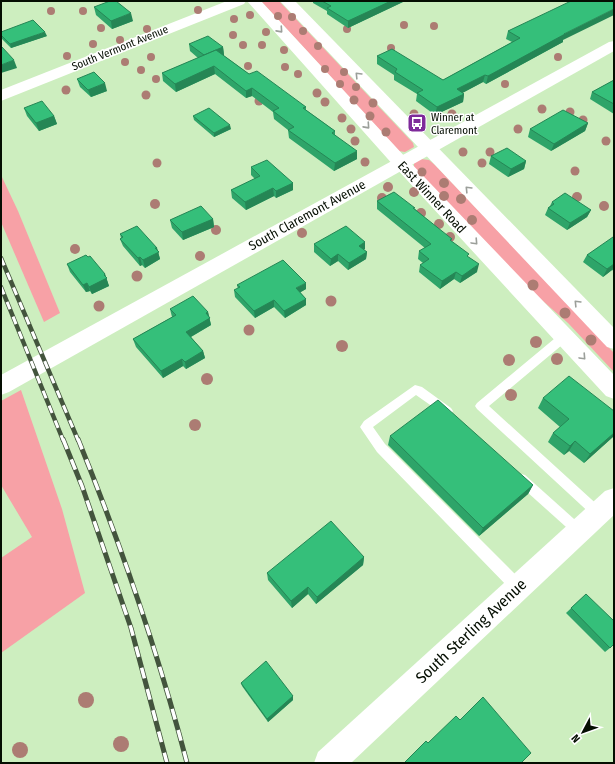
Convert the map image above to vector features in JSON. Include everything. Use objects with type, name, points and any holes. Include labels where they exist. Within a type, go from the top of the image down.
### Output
[{"type":"street","name":"South Vermont Avenue","points":[[1,96],[240,1]]},
{"type":"street","name":"East Winner Road","points":[[254,1],[401,163],[614,390]]},
{"type":"street","points":[[287,1],[614,341]]},
{"type":"street","name":"South Claremont Avenue","points":[[1,386],[614,45]]},
{"type":"street","name":"South Sterling Avenue","points":[[329,763],[606,506]]},
{"type":"lane","points":[[564,337],[482,406],[606,506]]},
{"type":"lane","points":[[457,420],[440,405],[418,390],[415,390],[366,427],[380,448],[518,587]]},
{"type":"lane","points":[[514,473],[579,531]]},
{"type":"shaded area","points":[[261,1],[279,1],[413,143],[414,147],[405,152],[399,151]]},
{"type":"shaded area","points":[[421,159],[429,160],[435,165],[614,353],[614,372],[568,323],[513,275],[414,168],[414,163]]},
{"type":"shaded area","points":[[1,175],[18,211],[60,313],[44,322],[1,222]]},
{"type":"shaded area","points":[[21,390],[62,509],[85,593],[1,653],[1,558],[32,537],[1,485],[1,401]]},
{"type":"building","points":[[110,1],[116,1],[131,13],[111,21],[94,7]]},
{"type":"building","points":[[322,1],[391,1],[348,21],[327,8],[331,6]]},
{"type":"building","points":[[571,1],[614,1],[614,9],[564,34],[488,76],[485,75],[457,89],[464,94],[437,107],[417,93],[423,90],[395,72],[397,69],[377,56],[392,49],[443,80],[520,38],[508,31]]},
{"type":"building","points":[[33,20],[45,32],[10,44],[1,35],[1,32]]},
{"type":"building","points":[[208,36],[223,47],[204,55],[189,44]]},
{"type":"building","points":[[2,47],[14,60],[1,65]]},
{"type":"building","points":[[216,50],[249,74],[257,71],[306,107],[303,108],[335,131],[332,133],[357,151],[335,163],[288,130],[294,127],[273,111],[279,108],[252,88],[246,91],[214,66],[175,84],[162,73]]},
{"type":"building","points":[[94,72],[105,83],[88,90],[77,79]]},
{"type":"building","points":[[614,80],[614,104],[592,92]]},
{"type":"building","points":[[42,101],[54,116],[36,123],[24,108]]},
{"type":"building","points":[[209,108],[230,125],[214,133],[193,116]]},
{"type":"building","points":[[563,110],[588,123],[554,144],[530,129]]},
{"type":"building","points":[[507,148],[526,161],[511,169],[491,156]]},
{"type":"building","points":[[267,160],[293,183],[276,191],[273,188],[245,202],[231,190],[260,176],[251,167]]},
{"type":"building","points":[[394,192],[452,239],[450,240],[469,254],[467,256],[479,264],[462,276],[456,272],[442,281],[420,265],[429,259],[419,251],[431,244],[377,201]]},
{"type":"building","points":[[565,193],[591,210],[570,223],[548,208],[554,204],[552,202]]},
{"type":"building","points":[[201,206],[213,219],[182,232],[170,220]]},
{"type":"building","points":[[137,226],[159,252],[143,260],[140,257],[138,258],[120,239],[123,237],[120,234]]},
{"type":"building","points":[[346,226],[365,242],[359,246],[367,252],[349,263],[338,254],[331,259],[314,244]]},
{"type":"building","points":[[613,237],[614,264],[607,269],[587,255]]},
{"type":"building","points":[[86,255],[88,257],[90,256],[107,278],[89,287],[87,283],[83,285],[67,264]]},
{"type":"building","points":[[283,260],[306,283],[296,288],[306,299],[284,311],[274,300],[254,311],[234,290],[240,287],[237,285]]},
{"type":"building","points":[[193,296],[208,312],[206,313],[210,318],[186,332],[203,351],[185,362],[182,359],[161,371],[133,339],[176,315],[170,309]]},
{"type":"building","points":[[569,376],[614,411],[614,433],[590,454],[575,441],[570,446],[553,433],[569,419],[543,398]]},
{"type":"building","points":[[438,400],[533,485],[483,528],[390,436]]},
{"type":"building","points":[[331,521],[364,557],[317,597],[308,587],[291,601],[267,573]]},
{"type":"building","points":[[586,594],[614,621],[614,644],[610,648],[571,608]]},
{"type":"building","points":[[266,661],[293,696],[267,719],[241,683]]},
{"type":"building","points":[[483,697],[531,753],[521,763],[404,763],[426,741],[428,743],[456,716],[460,720]]},
{"type":"railway","points":[[1,258],[78,440]]},
{"type":"railway","points":[[1,287],[63,440]]},
{"type":"railway","points":[[63,439],[82,486],[131,628],[167,763]]},
{"type":"railway","points":[[78,439],[138,599],[164,680],[187,763]]},
{"type":"place","name":"Winner at Claremont","points":[[417,123]]}]
